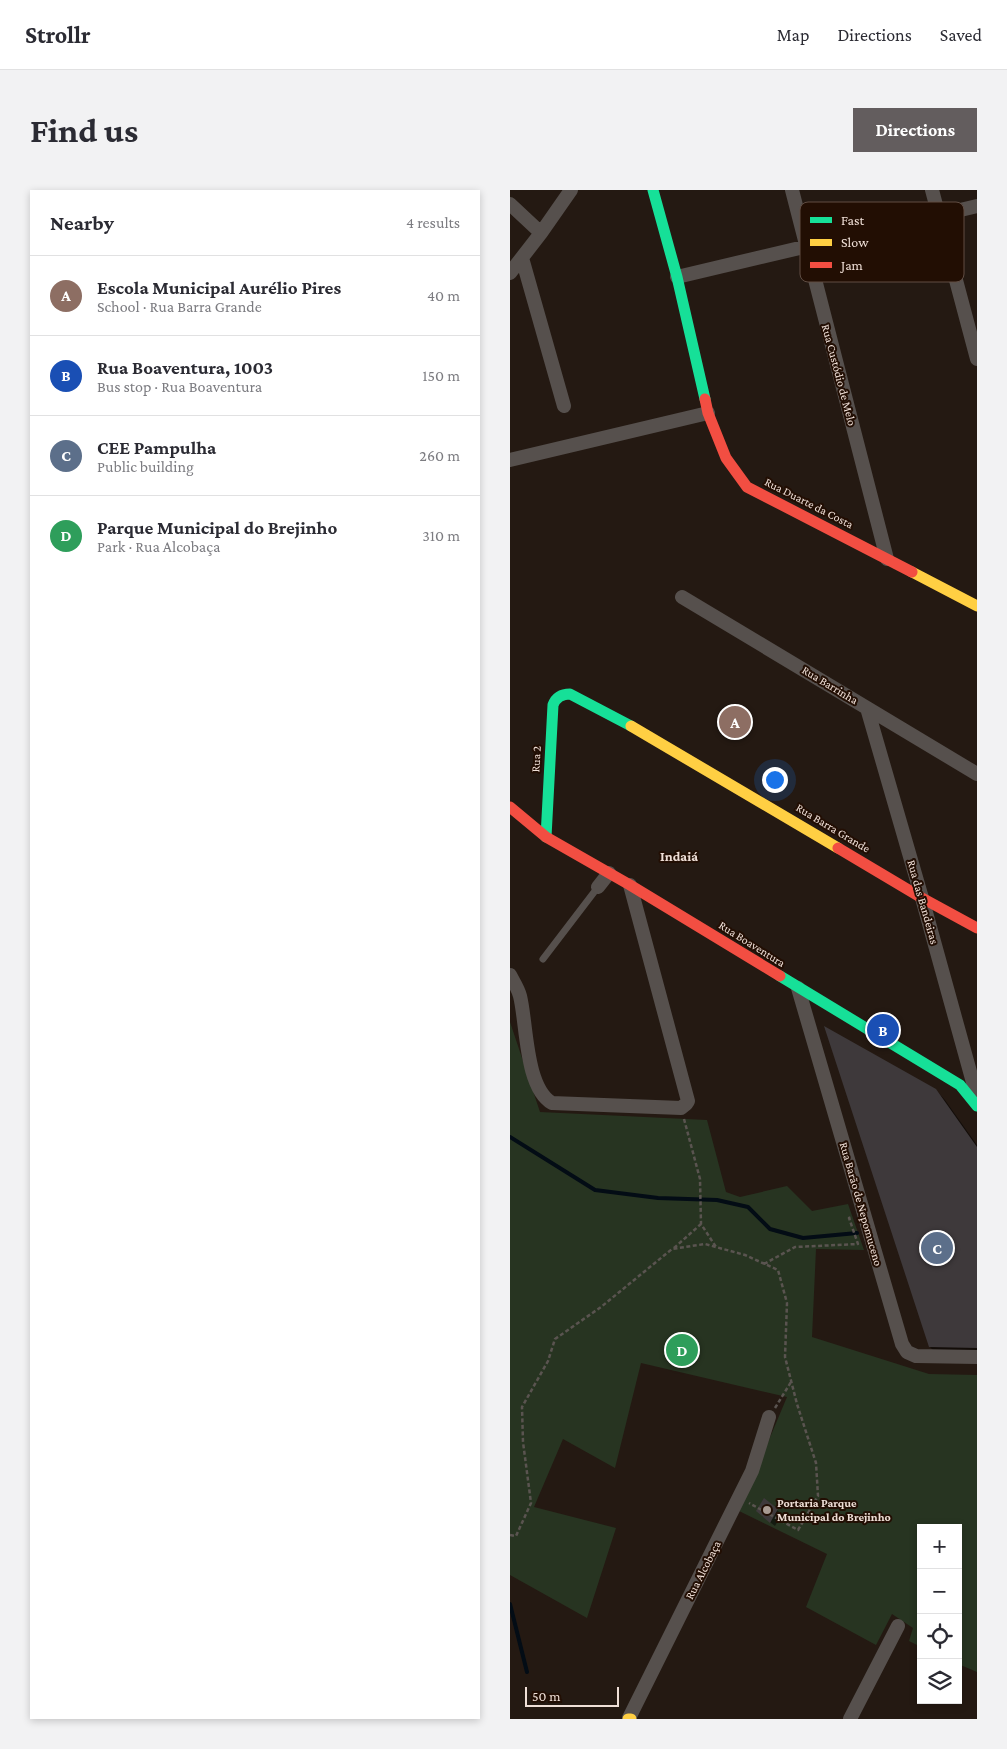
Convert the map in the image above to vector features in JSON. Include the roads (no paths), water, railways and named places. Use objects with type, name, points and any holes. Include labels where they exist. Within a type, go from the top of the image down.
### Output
[{"type":"street","points":[[510,273],[571,190]]},
{"type":"street","name":"Rua Duarte da Costa","points":[[653,190],[677,276],[708,413],[726,458],[747,486],[977,606]]},
{"type":"street","name":"Rua Custódio de Melo","points":[[792,190],[800,222]]},
{"type":"street","points":[[510,204],[541,233]]},
{"type":"street","points":[[964,209],[977,206]]},
{"type":"street","points":[[677,276],[800,247]]},
{"type":"street","points":[[522,258],[564,406]]},
{"type":"street","name":"Rua Custódio de Melo","points":[[815,282],[887,559]]},
{"type":"street","points":[[956,282],[977,359]]},
{"type":"street","points":[[510,460],[708,413]]},
{"type":"street","name":"Rua Barrinha","points":[[682,597],[977,774]]},
{"type":"street","name":"Rua 2","points":[[546,837],[553,704],[558,696],[570,694]]},
{"type":"street","name":"Rua Barra Grande","points":[[570,694],[649,735],[922,898],[977,928]]},
{"type":"street","name":"Rua das Bandeiras","points":[[867,708],[977,1097]]},
{"type":"street","name":"Rua Boaventura","points":[[510,808],[546,837],[630,885],[960,1085],[977,1106]]},
{"type":"street","points":[[598,887],[609,873]]},
{"type":"street","points":[[510,974],[520,994],[525,1041],[542,1096],[552,1103],[684,1105],[630,885]]},
{"type":"street","name":"Rua Barão de Nepomuceno","points":[[798,988],[902,1344],[908,1352],[916,1356],[977,1357]]},
{"type":"street","name":"Rua Alcobaça","points":[[629,1719],[752,1471],[769,1417]]},
{"type":"street","points":[[850,1719],[898,1626]]},
{"type":"lane","points":[[543,959],[598,887]]},
{"type":"waterway","points":[[510,1137],[595,1190],[658,1198],[717,1200],[748,1207],[770,1229],[803,1238],[857,1233]]},
{"type":"waterway","points":[[510,1604],[527,1672]]},
{"type":"place","name":"Escola Municipal Aurélio Pires","points":[[735,722]]},
{"type":"place","name":"Rua Boaventura, 1003","points":[[883,1030]]},
{"type":"place","name":"CEE Pampulha","points":[[937,1248]]},
{"type":"place","name":"Parque Municipal do Brejinho","points":[[682,1350]]},
{"type":"place","name":"Portaria Parque Municipal do Brejinho","points":[[767,1510]]},
{"type":"district","name":"Indaiá","points":[[679,856]]}]
